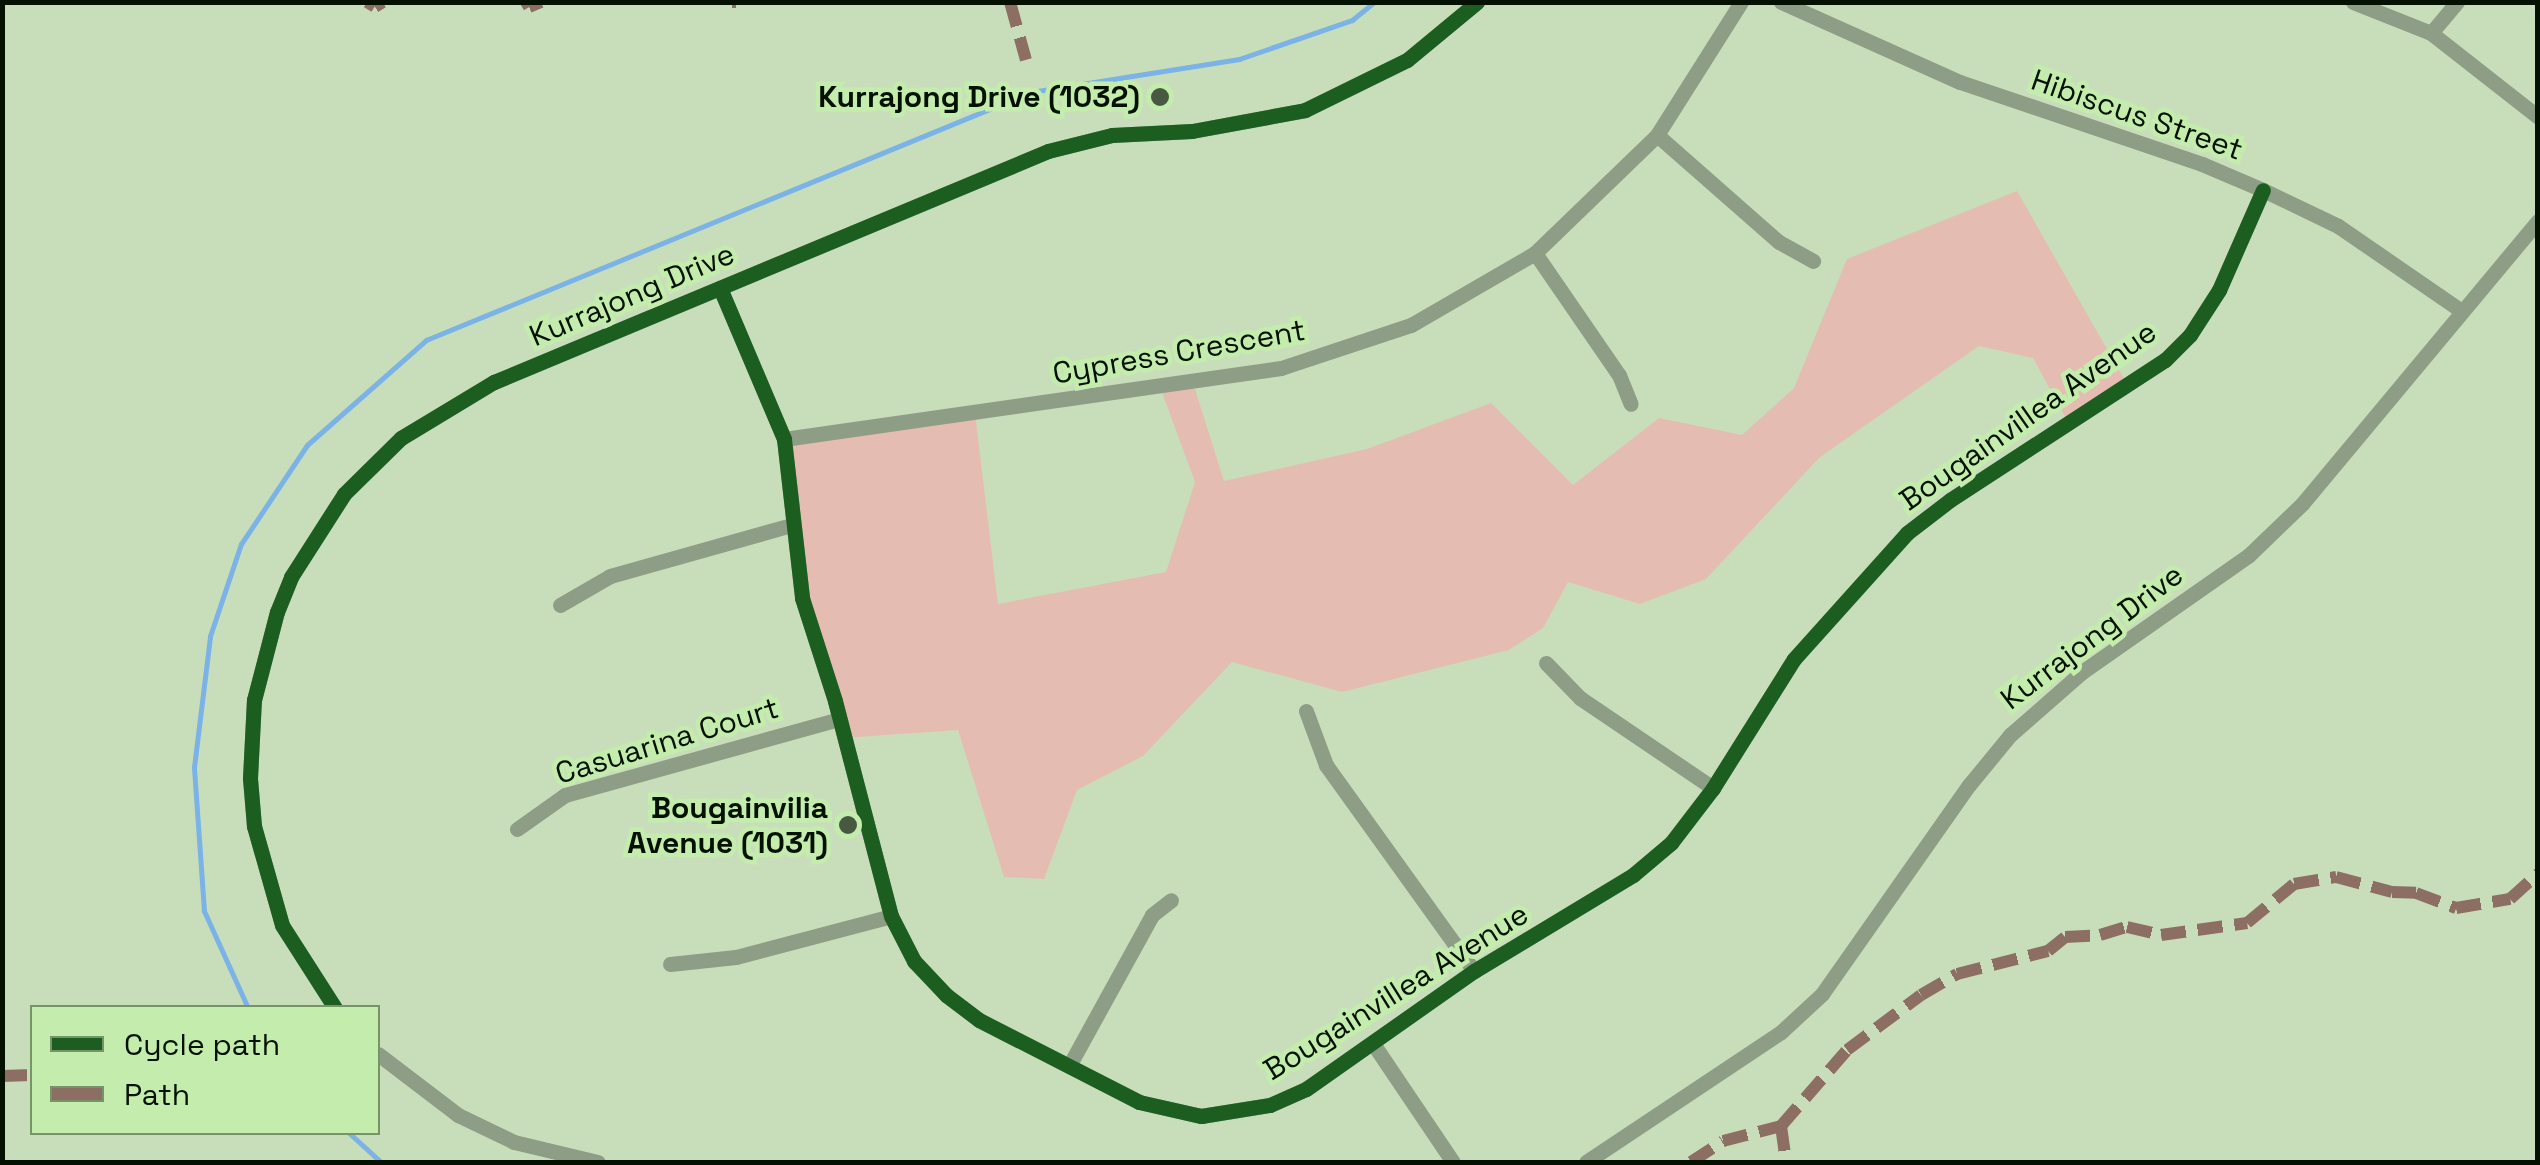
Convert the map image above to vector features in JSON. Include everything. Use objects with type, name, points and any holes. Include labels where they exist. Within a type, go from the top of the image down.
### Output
[{"type":"street","name":"Kurrajong Drive","points":[[333,1005],[282,925],[254,826],[250,778],[254,700],[276,612],[291,577],[344,494],[401,438],[494,382],[1048,151],[1112,135],[1192,131],[1305,110],[1408,60],[1478,2]]},
{"type":"street","name":"Cypress Crescent","points":[[784,439],[1280,368],[1411,325],[1535,253],[1657,135],[1741,2]]},
{"type":"street","name":"Hibiscus Street","points":[[1781,2],[1960,82],[2202,164],[2263,190],[2338,226],[2460,310]]},
{"type":"street","points":[[2352,2],[2431,33],[2538,117]]},
{"type":"street","points":[[2431,33],[2456,2]]},
{"type":"street","points":[[1657,135],[1780,242],[1813,261]]},
{"type":"street","name":"Bougainvillea Avenue","points":[[720,288],[784,439],[802,598],[839,719],[891,916],[914,961],[946,995],[979,1020],[1139,1102],[1201,1116],[1270,1105],[1306,1089],[1474,972],[1632,875],[1671,843],[1713,788],[1794,659],[1907,533],[2166,360],[2190,335],[2219,290],[2263,190]]},
{"type":"street","name":"Kurrajong Drive","points":[[1586,1162],[1781,1032],[1822,994],[2010,734],[2082,672],[2255,549],[2302,504],[2538,221]]},
{"type":"street","points":[[1535,253],[1619,375],[1631,404]]},
{"type":"street","points":[[560,605],[610,576],[791,525]]},
{"type":"street","points":[[1546,663],[1580,698],[1713,788]]},
{"type":"street","points":[[1306,711],[1326,765],[1474,972]]},
{"type":"street","name":"Casuarina Court","points":[[517,829],[564,795],[839,719]]},
{"type":"street","points":[[1069,1066],[1152,915],[1171,900]]},
{"type":"street","points":[[670,964],[736,957],[891,916]]},
{"type":"street","points":[[1374,1044],[1453,1162]]},
{"type":"street","points":[[380,1056],[458,1115],[514,1142],[598,1162]]},
{"type":"shaded area","points":[[2017,191],[2128,386],[2069,424],[2033,358],[1979,346],[1820,457],[1706,579],[1640,604],[1568,582],[1543,628],[1509,650],[1342,692],[1232,662],[1143,756],[1077,790],[1044,879],[1004,877],[958,730],[843,738],[802,598],[784,439],[975,413],[998,604],[1166,572],[1195,482],[1160,387],[1193,383],[1224,481],[1367,449],[1491,403],[1573,485],[1659,418],[1742,435],[1794,388],[1847,259]]},
{"type":"waterway","points":[[247,1005],[204,911],[194,767],[210,636],[241,544],[307,445],[426,340],[1031,92],[1239,59],[1352,20],[1374,2]]},
{"type":"waterway","points":[[351,1135],[381,1162]]},
{"type":"marked path","points":[[367,2],[375,7],[383,2]]},
{"type":"marked path","points":[[526,2],[529,7],[541,2]]},
{"type":"marked path","points":[[1010,2],[1026,60]]},
{"type":"marked path","points":[[1691,1162],[1723,1141],[1781,1126],[1847,1050],[1921,995],[1957,974],[2048,951],[2065,937],[2100,935],[2127,927],[2161,935],[2247,923],[2294,884],[2336,877],[2392,892],[2416,893],[2456,908],[2510,899],[2538,874]]},
{"type":"marked path","points":[[2,1076],[30,1075]]},
{"type":"marked path","points":[[1781,1126],[1786,1162]]},
{"type":"cycle path","points":[[333,1005],[282,925],[254,826],[250,778],[254,700],[277,612],[291,577],[344,494],[401,438],[494,382],[1048,151],[1112,135],[1192,131],[1305,110],[1407,60],[1477,2]]},
{"type":"cycle path","points":[[720,288],[784,439],[802,598],[835,701],[891,916],[914,961],[946,995],[979,1020],[1139,1102],[1201,1116],[1270,1105],[1306,1089],[1474,971],[1633,875],[1671,843],[1713,788],[1794,659],[1907,533],[1950,500],[2165,360],[2190,335],[2219,290],[2263,190]]},
{"type":"place","name":"Kurrajong Drive (1032)","points":[[1160,97]]},
{"type":"place","name":"Bougainvilia Avenue (1031)","points":[[848,825]]}]
